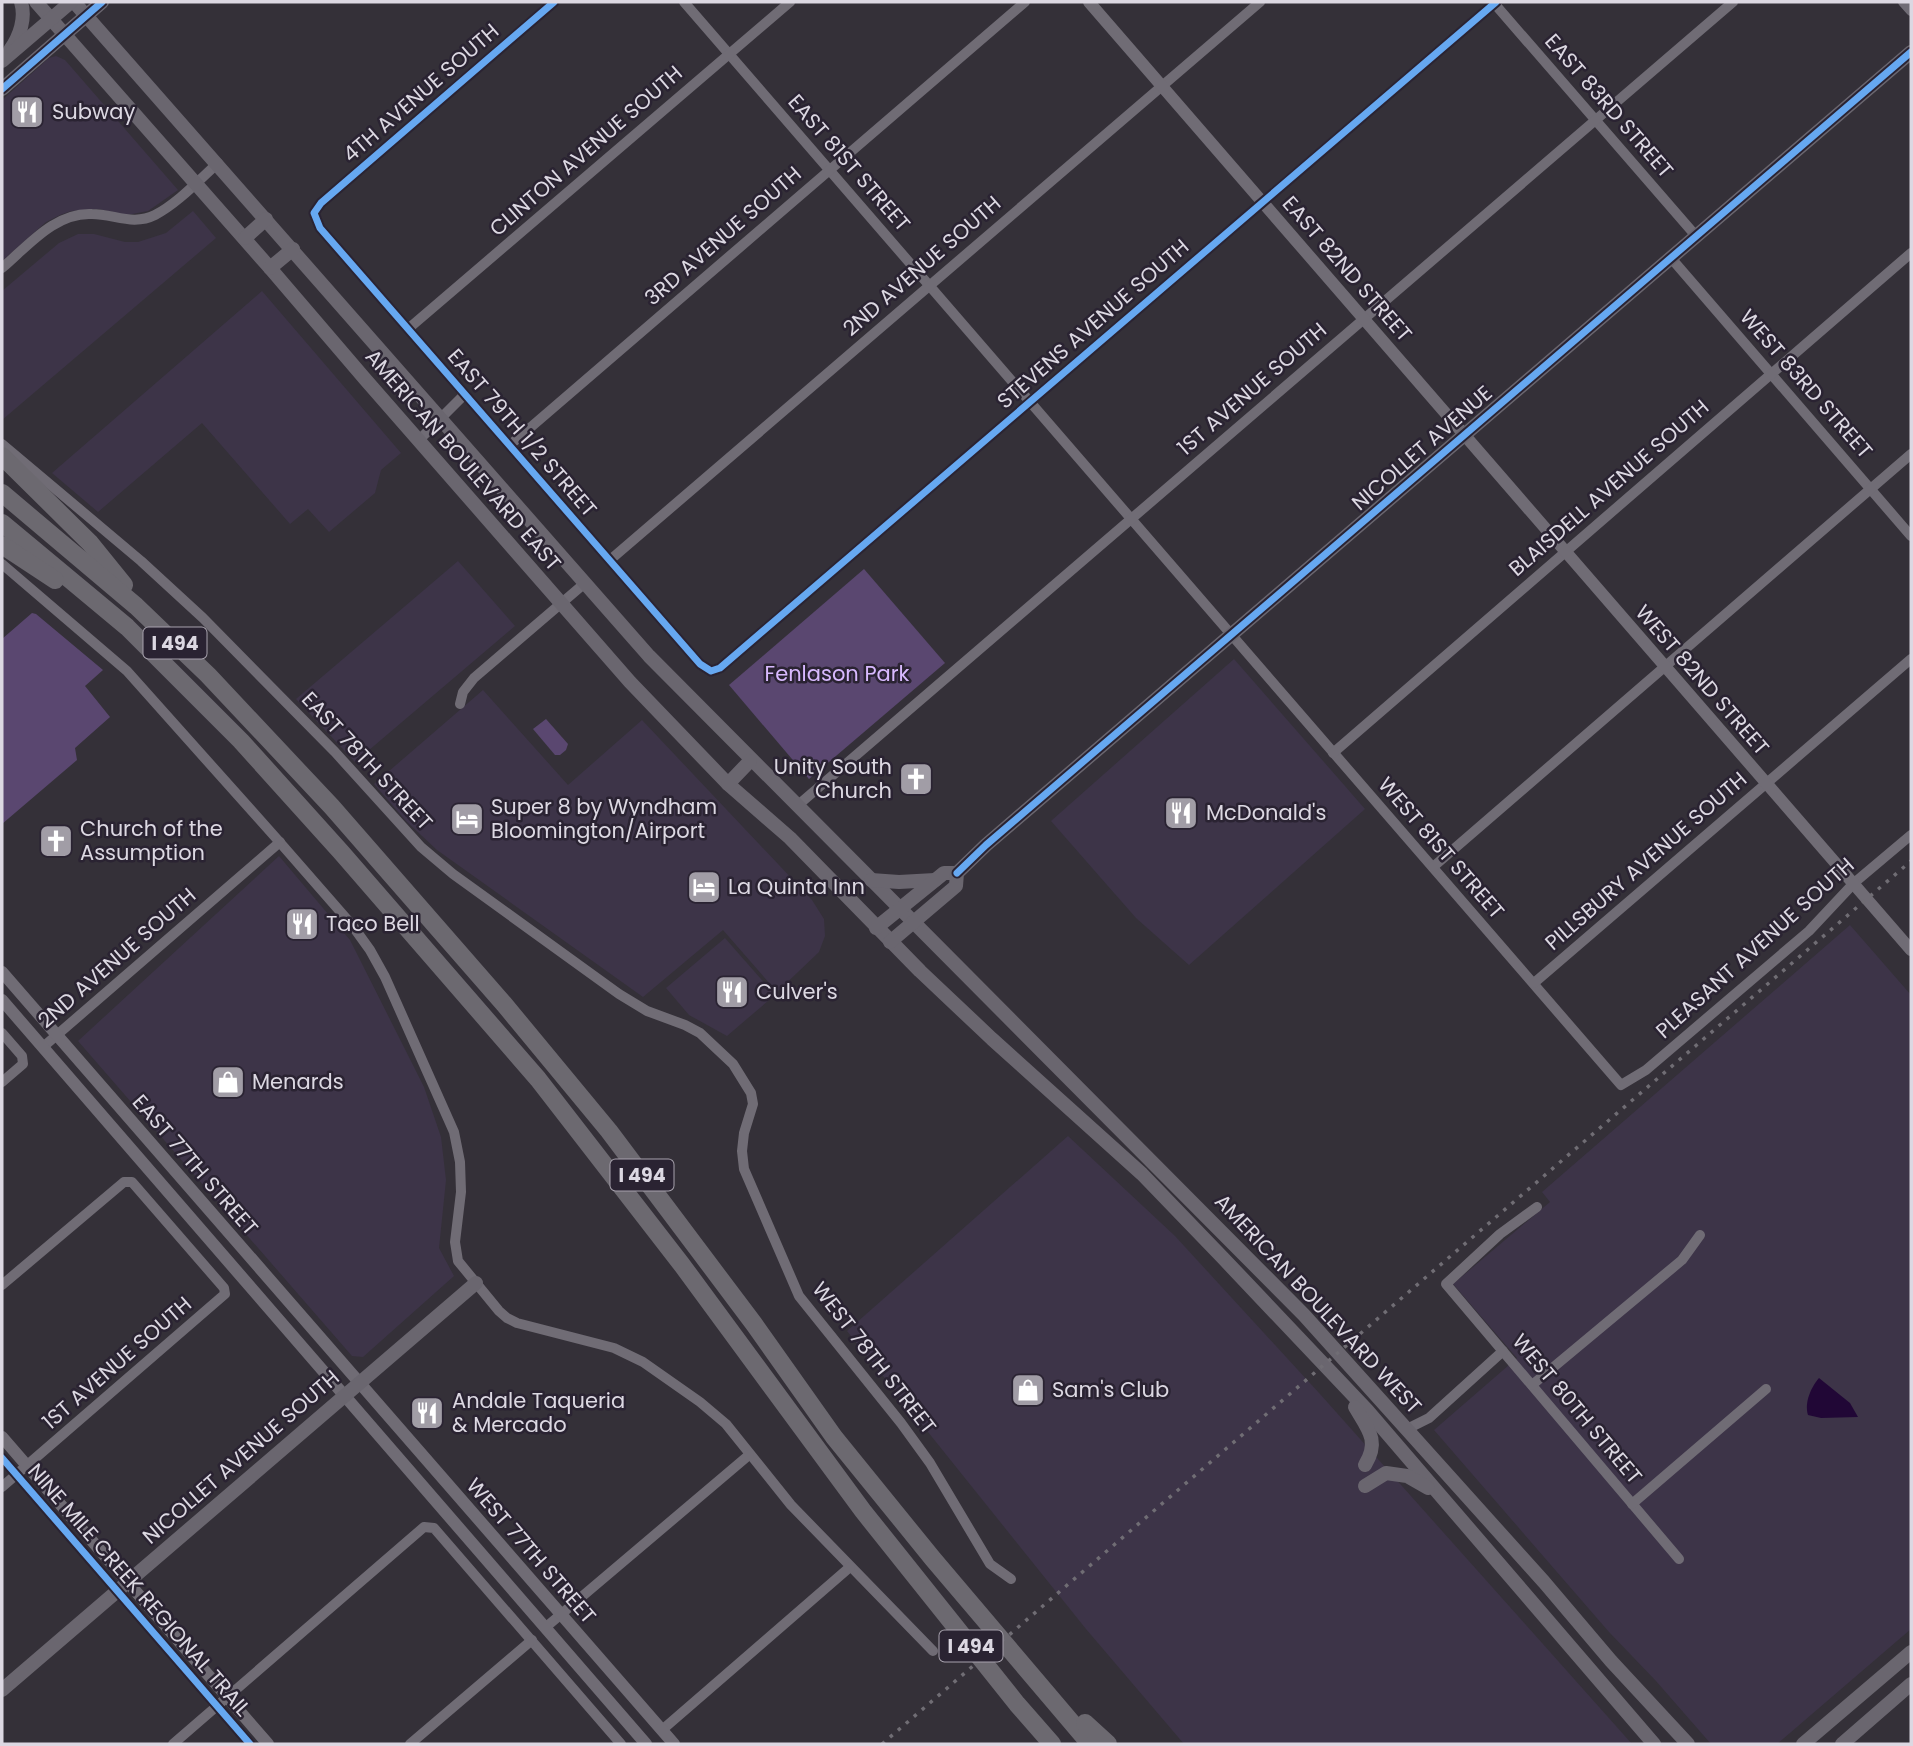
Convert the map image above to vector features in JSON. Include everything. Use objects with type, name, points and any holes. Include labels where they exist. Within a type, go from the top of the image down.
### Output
[{"type":"highway","points":[[2,456],[90,543],[167,636]]},
{"type":"highway","name":"I 494","points":[[2,493],[126,597],[281,750],[513,1015],[609,1131],[754,1324],[834,1437],[1022,1666],[1090,1744]]},
{"type":"highway","name":"I 494","points":[[2,523],[127,627],[241,741],[538,1079],[649,1223],[863,1511],[1052,1744]]},
{"type":"highway","points":[[2,545],[127,627]]},
{"type":"highway","points":[[1022,1666],[1108,1744]]},
{"type":"highway","points":[[1017,1704],[1037,1744]]},
{"type":"main road","points":[[2,61],[20,32],[23,20],[21,2]]},
{"type":"main road","name":"AMERICAN BOULEVARD EAST","points":[[36,2],[630,682],[728,784],[790,838],[876,928]]},
{"type":"main road","points":[[2,61],[73,2]]},
{"type":"main road","name":"AMERICAN BOULEVARD EAST","points":[[73,2],[218,163],[658,666],[899,909]]},
{"type":"main road","points":[[2,89],[102,2]]},
{"type":"main road","name":"NICOLLET AVENUE","points":[[890,942],[956,886],[957,873],[986,845],[1911,52]]},
{"type":"main road","points":[[244,238],[267,219]]},
{"type":"main road","points":[[270,268],[293,249]]},
{"type":"main road","points":[[728,784],[750,761]]},
{"type":"main road","name":"NICOLLET AVENUE","points":[[899,909],[944,873],[957,873]]},
{"type":"main road","points":[[871,880],[935,880]]},
{"type":"main road","points":[[876,928],[899,909]]},
{"type":"main road","name":"AMERICAN BOULEVARD WEST","points":[[899,909],[914,921],[1304,1314],[1544,1582],[1611,1661],[1688,1744]]},
{"type":"main road","name":"AMERICAN BOULEVARD WEST","points":[[876,928],[992,1039],[1142,1174],[1338,1379],[1654,1744]]},
{"type":"main road","points":[[1025,1068],[1042,1051]]},
{"type":"main road","name":"NICOLLET AVENUE SOUTH","points":[[2,1690],[475,1283]]},
{"type":"main road","points":[[1338,1379],[1373,1441],[1371,1454],[1364,1465]]},
{"type":"main road","points":[[1364,1486],[1386,1473],[1407,1476],[1438,1494]]},
{"type":"main road","points":[[1803,1744],[1911,1652]]},
{"type":"main road","points":[[1842,1744],[1911,1684]]},
{"type":"street","name":"4TH AVENUE SOUTH","points":[[314,214],[321,203],[554,2]]},
{"type":"street","name":"EAST 81ST STREET","points":[[684,2],[1231,636]]},
{"type":"street","name":"CLINTON AVENUE SOUTH","points":[[408,329],[790,2]]},
{"type":"street","name":"3RD AVENUE SOUTH","points":[[510,445],[1025,2]]},
{"type":"street","name":"EAST 82ND STREET","points":[[1089,2],[1465,435]]},
{"type":"street","name":"2ND AVENUE SOUTH","points":[[610,560],[1260,2]]},
{"type":"street","name":"EAST 83RD STREET","points":[[1494,2],[1696,236]]},
{"type":"street","name":"STEVENS AVENUE SOUTH","points":[[711,671],[720,668],[1494,2]]},
{"type":"street","name":"1ST AVENUE SOUTH","points":[[797,806],[1733,2]]},
{"type":"street","points":[[1903,2],[1911,11]]},
{"type":"street","points":[[2,268],[61,219],[77,214],[93,214],[140,220],[155,215],[218,163]]},
{"type":"street","name":"EAST 79TH 1/2 STREET","points":[[314,214],[320,228],[700,664],[711,671]]},
{"type":"street","name":"BLAISDELL AVENUE SOUTH","points":[[1333,753],[1911,253]]},
{"type":"street","name":"WEST 83RD STREET","points":[[1671,258],[1911,536]]},
{"type":"street","points":[[418,441],[465,394]]},
{"type":"street","name":"WEST 82ND STREET","points":[[1465,435],[1911,950]]},
{"type":"street","name":"EAST 78TH STREET","points":[[2,444],[203,618],[320,736],[391,817],[437,861],[620,994],[648,1011],[700,1033],[733,1064]]},
{"type":"street","points":[[1433,867],[1911,454]]},
{"type":"street","points":[[2,564],[127,671],[280,842],[352,925],[370,950],[446,1109],[454,1132],[460,1162],[461,1192],[455,1252],[458,1261],[475,1283],[507,1318],[614,1348],[674,1381],[726,1424],[791,1505],[933,1651]]},
{"type":"street","points":[[460,704],[463,692],[474,678],[585,583]]},
{"type":"street","name":"WEST 81ST STREET","points":[[1231,636],[1621,1085]]},
{"type":"street","name":"PILLSBURY AVENUE SOUTH","points":[[1534,983],[1911,659]]},
{"type":"street","name":"PLEASANT AVENUE SOUTH","points":[[1621,1085],[1647,1070],[1798,940],[1854,883],[1911,835]]},
{"type":"street","name":"2ND AVENUE SOUTH","points":[[43,1047],[280,842]]},
{"type":"street","name":"EAST 77TH STREET","points":[[2,972],[359,1384]]},
{"type":"street","name":"EAST 77TH STREET","points":[[2,1000],[344,1396]]},
{"type":"street","points":[[2,1032],[22,1056],[23,1064],[2,1082]]},
{"type":"street","name":"WEST 78TH STREET","points":[[733,1064],[751,1093],[753,1104],[744,1133],[744,1169],[799,1296],[930,1463],[990,1564],[1011,1579]]},
{"type":"street","points":[[153,1175],[173,1189],[235,1260],[247,1255]]},
{"type":"street","name":"1ST AVENUE SOUTH","points":[[2,1285],[124,1182],[132,1182],[223,1288],[225,1294],[2,1488]]},
{"type":"street","name":"WEST 80TH STREET","points":[[1537,1207],[1500,1234],[1446,1284],[1679,1559]]},
{"type":"street","points":[[1532,1385],[1682,1260],[1700,1235]]},
{"type":"street","points":[[1412,1434],[1503,1351]]},
{"type":"street","name":"WEST 77TH STREET","points":[[359,1384],[674,1744]]},
{"type":"street","points":[[1632,1504],[1766,1389]]},
{"type":"street","name":"WEST 77TH STREET","points":[[344,1396],[646,1744]]},
{"type":"street","points":[[2,1437],[268,1744]]},
{"type":"street","points":[[546,1627],[749,1455]]},
{"type":"street","points":[[173,1744],[424,1527],[434,1528],[621,1744]]},
{"type":"street","points":[[662,1730],[850,1567]]},
{"type":"street","points":[[410,1744],[531,1640]]},
{"type":"shaded area","points":[[56,56],[65,60],[178,190],[148,211],[127,215],[98,209],[71,211],[60,215],[46,222],[2,261],[2,100],[49,58]]},
{"type":"shaded area","points":[[193,211],[216,238],[2,420],[2,291],[59,243],[78,234],[94,234],[125,242],[138,242],[166,233]]},
{"type":"shaded area","points":[[262,291],[401,453],[381,470],[375,493],[329,532],[308,509],[290,524],[202,423],[98,512],[52,473]]},
{"type":"shaded area","points":[[458,561],[515,626],[355,762],[296,699]]},
{"type":"shaded area","points":[[1234,659],[1365,809],[1189,965],[1136,918],[1051,821]]},
{"type":"shaded area","points":[[483,690],[568,785],[642,720],[812,900],[824,919],[825,936],[819,952],[777,992],[723,930],[643,997],[437,850],[406,821],[374,784]]},
{"type":"shaded area","points":[[279,856],[350,940],[424,1087],[441,1137],[446,1180],[439,1248],[454,1276],[363,1357],[352,1356],[78,1041]]},
{"type":"shaded area","points":[[1850,925],[1911,995],[1911,1629],[1777,1744],[1711,1744],[1609,1632],[1434,1430],[1517,1358],[1453,1284],[1550,1202],[1542,1192]]},
{"type":"shaded area","points":[[725,938],[775,995],[727,1036],[689,1015],[666,988]]},
{"type":"shaded area","points":[[1068,1136],[1175,1236],[1320,1394],[1632,1744],[1184,1744],[1086,1629],[847,1331]]},
{"type":"shaded area","points":[[1819,1378],[1850,1403],[1858,1417],[1821,1418],[1808,1415],[1809,1395]]},
{"type":"green space","name":"Fenlason Park","points":[[864,569],[945,663],[809,779],[729,685]]},
{"type":"green space","points":[[32,613],[103,670],[85,686],[110,717],[75,748],[77,760],[2,824],[2,639]]},
{"type":"green space","points":[[546,719],[568,744],[560,755],[555,755],[533,729]]},
{"type":"railway","points":[[882,1744],[1911,861]]},
{"type":"cycle path","points":[[2,89],[102,2]]},
{"type":"cycle path","points":[[554,2],[321,203],[314,213],[320,228],[700,664],[711,671],[720,668],[1496,2]]},
{"type":"cycle path","points":[[957,873],[986,845],[1911,52]]},
{"type":"cycle path","name":"NINE MILE CREEK REGIONAL TRAIL","points":[[2,1458],[250,1744]]},
{"type":"place","name":"Subway","points":[[27,112]]},
{"type":"place","name":"Unity South Church","points":[[916,779]]},
{"type":"place","name":"McDonald's","points":[[1181,813]]},
{"type":"place","name":"Super 8 by Wyndham Bloomington/Airport","points":[[467,819]]},
{"type":"place","name":"Church of the Assumption","points":[[56,841]]},
{"type":"place","name":"La Quinta Inn","points":[[704,887]]},
{"type":"place","name":"Taco Bell","points":[[302,924]]},
{"type":"place","name":"Culver's","points":[[732,992]]},
{"type":"place","name":"Menards","points":[[228,1082]]},
{"type":"place","name":"Sam's Club","points":[[1028,1390]]},
{"type":"place","name":"Andale Taqueria & Mercado","points":[[427,1413]]}]
